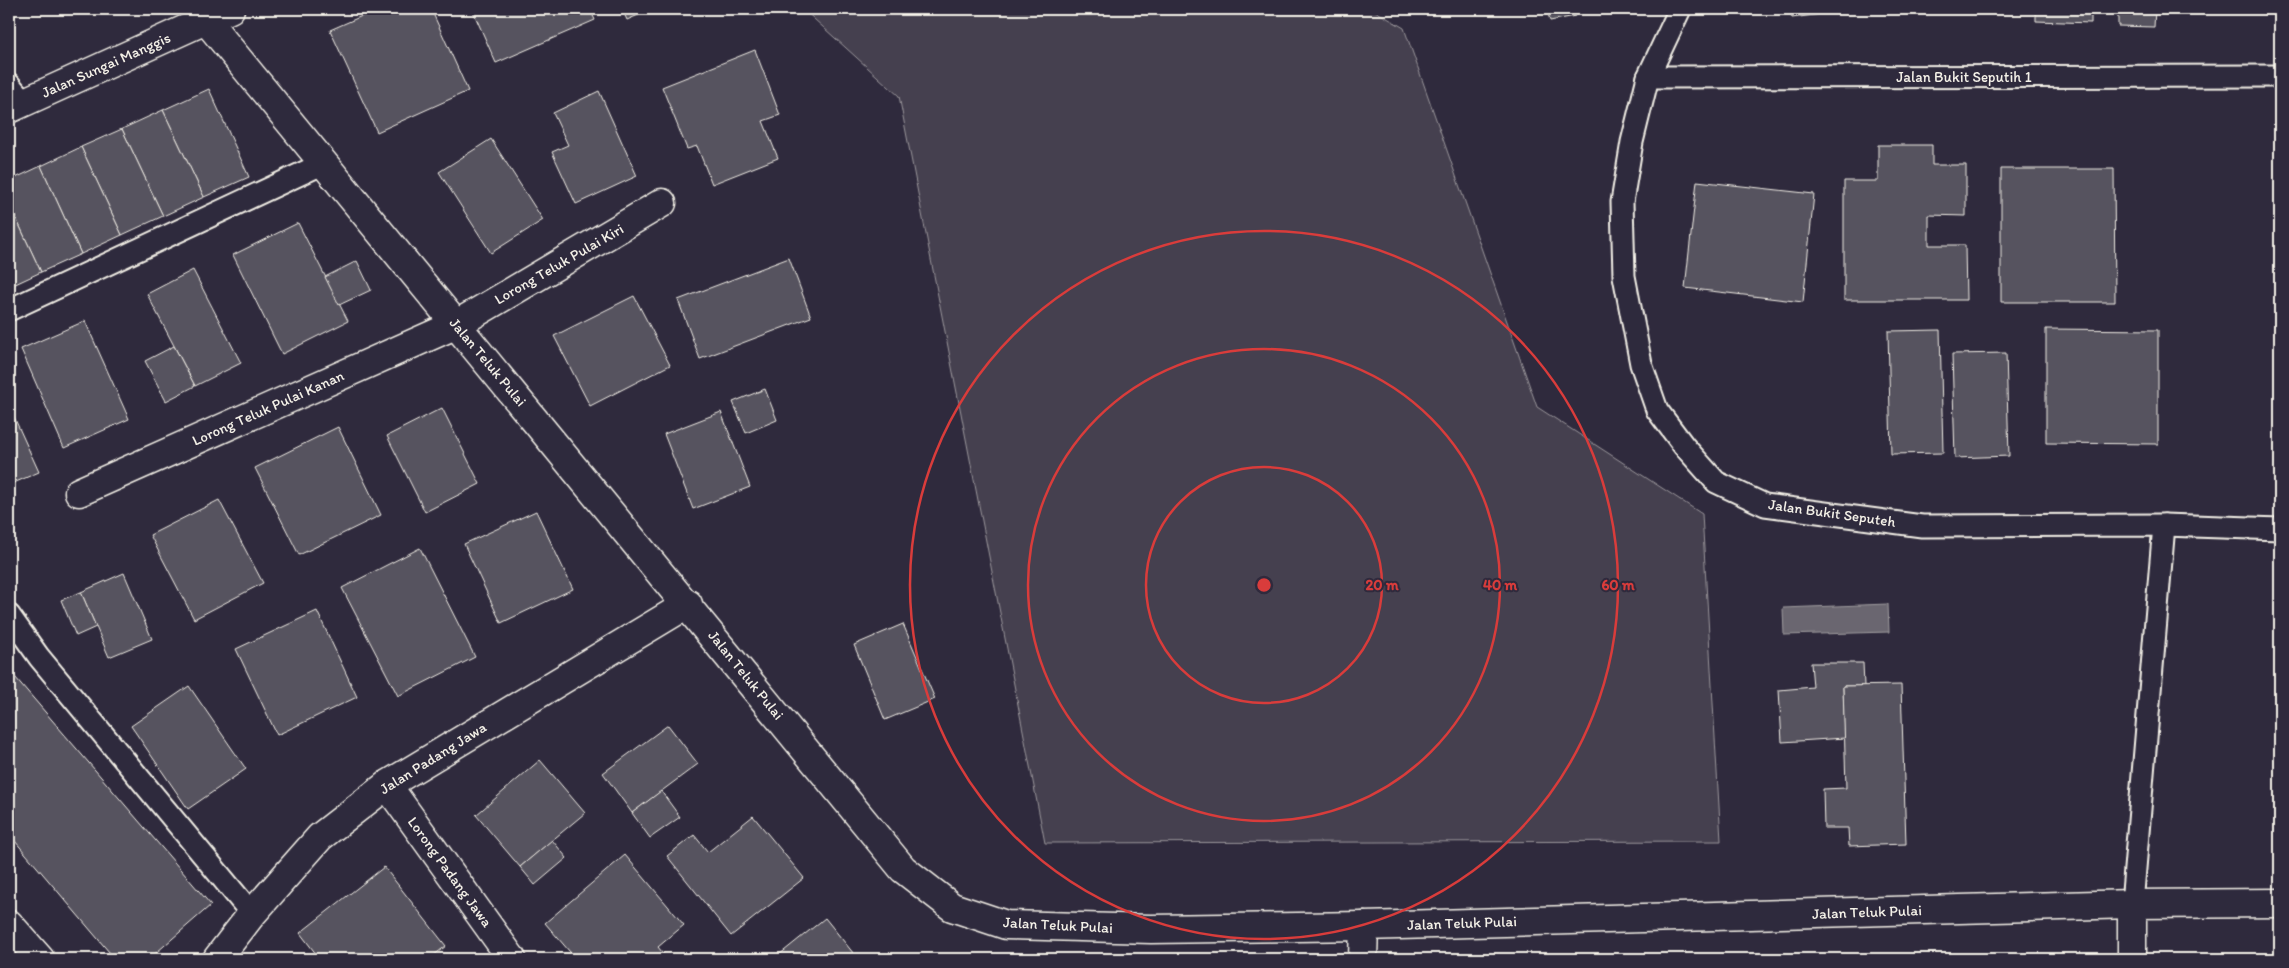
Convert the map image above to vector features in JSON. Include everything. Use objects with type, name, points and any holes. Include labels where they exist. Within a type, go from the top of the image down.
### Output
[{"type":"street","name":"Jalan Sungai Manggis","points":[[14,98],[211,12]]},
{"type":"street","name":"Jalan Teluk Pulai","points":[[211,12],[324,163],[688,604],[903,869],[952,907],[1006,925],[1151,929],[1364,926],[2132,904],[2280,903]]},
{"type":"street","name":"Lorong Teluk Pulai Kiri","points":[[457,324],[662,203]]},
{"type":"street","name":"Lorong Teluk Pulai Kanan","points":[[79,492],[457,324]]},
{"type":"street","name":"Jalan Padang Jawa","points":[[217,959],[252,914],[320,837],[387,785],[688,604]]},
{"type":"street","name":"Lorong Padang Jawa","points":[[387,785],[512,959]]},
{"type":"street","points":[[2132,904],[2132,959]]},
{"type":"street","points":[[9,924],[40,959]]},
{"type":"street","points":[[1363,959],[1364,926]]},
{"type":"lane","name":"Jalan Bukit Seputeh","points":[[1680,9],[1648,77],[1632,142],[1622,202],[1624,276],[1641,364],[1657,410],[1684,446],[1716,482],[1765,505],[1922,526],[2164,525],[2280,529]]},
{"type":"lane","name":"Jalan Bukit Seputih 1","points":[[1648,77],[2280,76]]},
{"type":"lane","points":[[9,310],[324,163]]},
{"type":"lane","points":[[2132,904],[2164,525]]},
{"type":"lane","points":[[9,615],[39,657],[252,914]]},
{"type":"shaded area","points":[[803,9],[1372,9],[1404,28],[1537,407],[1702,514],[1721,841],[1045,843],[899,96]]},
{"type":"shaded area","points":[[1888,604],[1889,632],[1784,635],[1783,608]]},
{"type":"building","points":[[378,9],[431,9],[468,91],[377,132],[330,30]]},
{"type":"building","points":[[472,9],[590,9],[595,20],[496,63]]},
{"type":"building","points":[[622,9],[652,9],[627,20]]},
{"type":"building","points":[[1547,9],[1574,9],[1575,16],[1550,21]]},
{"type":"building","points":[[1789,9],[1999,9],[1851,10],[1792,18]]},
{"type":"building","points":[[2036,9],[2091,9],[2091,23],[2036,21]]},
{"type":"building","points":[[2118,9],[2155,9],[2154,27],[2118,26]]},
{"type":"building","points":[[755,50],[780,115],[763,121],[778,158],[712,184],[697,146],[687,149],[662,87]]},
{"type":"building","points":[[209,89],[249,177],[204,197],[163,110]]},
{"type":"building","points":[[599,91],[637,176],[576,204],[552,152],[568,145],[553,113]]},
{"type":"building","points":[[163,110],[204,197],[163,216],[122,129]]},
{"type":"building","points":[[122,129],[163,216],[122,235],[81,147]]},
{"type":"building","points":[[491,139],[543,220],[491,253],[439,172]]},
{"type":"building","points":[[1878,145],[1932,145],[1932,165],[1966,165],[1966,216],[1929,215],[1929,245],[1965,245],[1966,300],[1844,300],[1844,181],[1878,181]]},
{"type":"building","points":[[81,147],[122,235],[81,254],[41,166]]},
{"type":"building","points":[[41,166],[81,254],[41,272],[9,203],[9,181]]},
{"type":"building","points":[[2001,169],[2114,169],[2115,302],[2001,302]]},
{"type":"building","points":[[1697,181],[1814,194],[1803,302],[1685,288]]},
{"type":"building","points":[[9,203],[41,272],[9,287]]},
{"type":"building","points":[[298,223],[348,321],[282,354],[233,255]]},
{"type":"building","points":[[789,258],[811,317],[700,359],[678,300]]},
{"type":"building","points":[[357,261],[371,290],[339,305],[325,277]]},
{"type":"building","points":[[193,270],[241,363],[195,386],[147,294]]},
{"type":"building","points":[[634,296],[670,365],[590,406],[554,336]]},
{"type":"building","points":[[85,321],[129,419],[64,448],[21,349]]},
{"type":"building","points":[[2046,329],[2158,330],[2158,444],[2046,443]]},
{"type":"building","points":[[1940,330],[1943,453],[1891,454],[1888,331]]},
{"type":"building","points":[[174,346],[195,386],[166,401],[145,361]]},
{"type":"building","points":[[2006,353],[2009,456],[1955,458],[1952,354]]},
{"type":"building","points":[[765,389],[777,420],[746,433],[733,402]]},
{"type":"building","points":[[9,406],[39,472],[9,485]]},
{"type":"building","points":[[442,408],[480,484],[425,512],[387,436]]},
{"type":"building","points":[[721,412],[750,487],[693,509],[664,434]]},
{"type":"building","points":[[338,427],[381,515],[299,555],[255,468]]},
{"type":"building","points":[[219,500],[263,583],[194,619],[150,535]]},
{"type":"building","points":[[536,511],[573,589],[501,623],[464,544]]},
{"type":"building","points":[[420,548],[475,657],[398,696],[342,588]]},
{"type":"building","points":[[124,573],[152,639],[109,657],[81,592]]},
{"type":"building","points":[[81,592],[96,627],[76,636],[61,600]]},
{"type":"building","points":[[317,611],[357,697],[277,735],[236,649]]},
{"type":"building","points":[[903,624],[935,699],[885,720],[854,645]]},
{"type":"building","points":[[1811,663],[1863,663],[1864,686],[1843,686],[1845,738],[1782,742],[1779,690],[1813,687]]},
{"type":"building","points":[[9,670],[211,905],[149,959],[115,959],[9,834]]},
{"type":"building","points":[[1901,685],[1906,844],[1849,846],[1848,828],[1824,828],[1823,789],[1846,788],[1843,686]]},
{"type":"building","points":[[189,686],[246,769],[188,809],[131,726]]},
{"type":"building","points":[[668,725],[698,764],[632,813],[603,773]]},
{"type":"building","points":[[540,760],[585,813],[520,867],[476,815]]},
{"type":"building","points":[[661,791],[680,817],[650,838],[632,813]]},
{"type":"building","points":[[753,816],[804,878],[731,936],[667,856],[694,835],[708,852]]},
{"type":"building","points":[[552,840],[567,858],[535,885],[520,867]]},
{"type":"building","points":[[625,855],[684,925],[658,947],[666,957],[664,959],[576,959],[545,923]]},
{"type":"building","points":[[384,867],[446,946],[429,959],[320,959],[300,933]]},
{"type":"building","points":[[825,918],[858,959],[774,959]]}]
